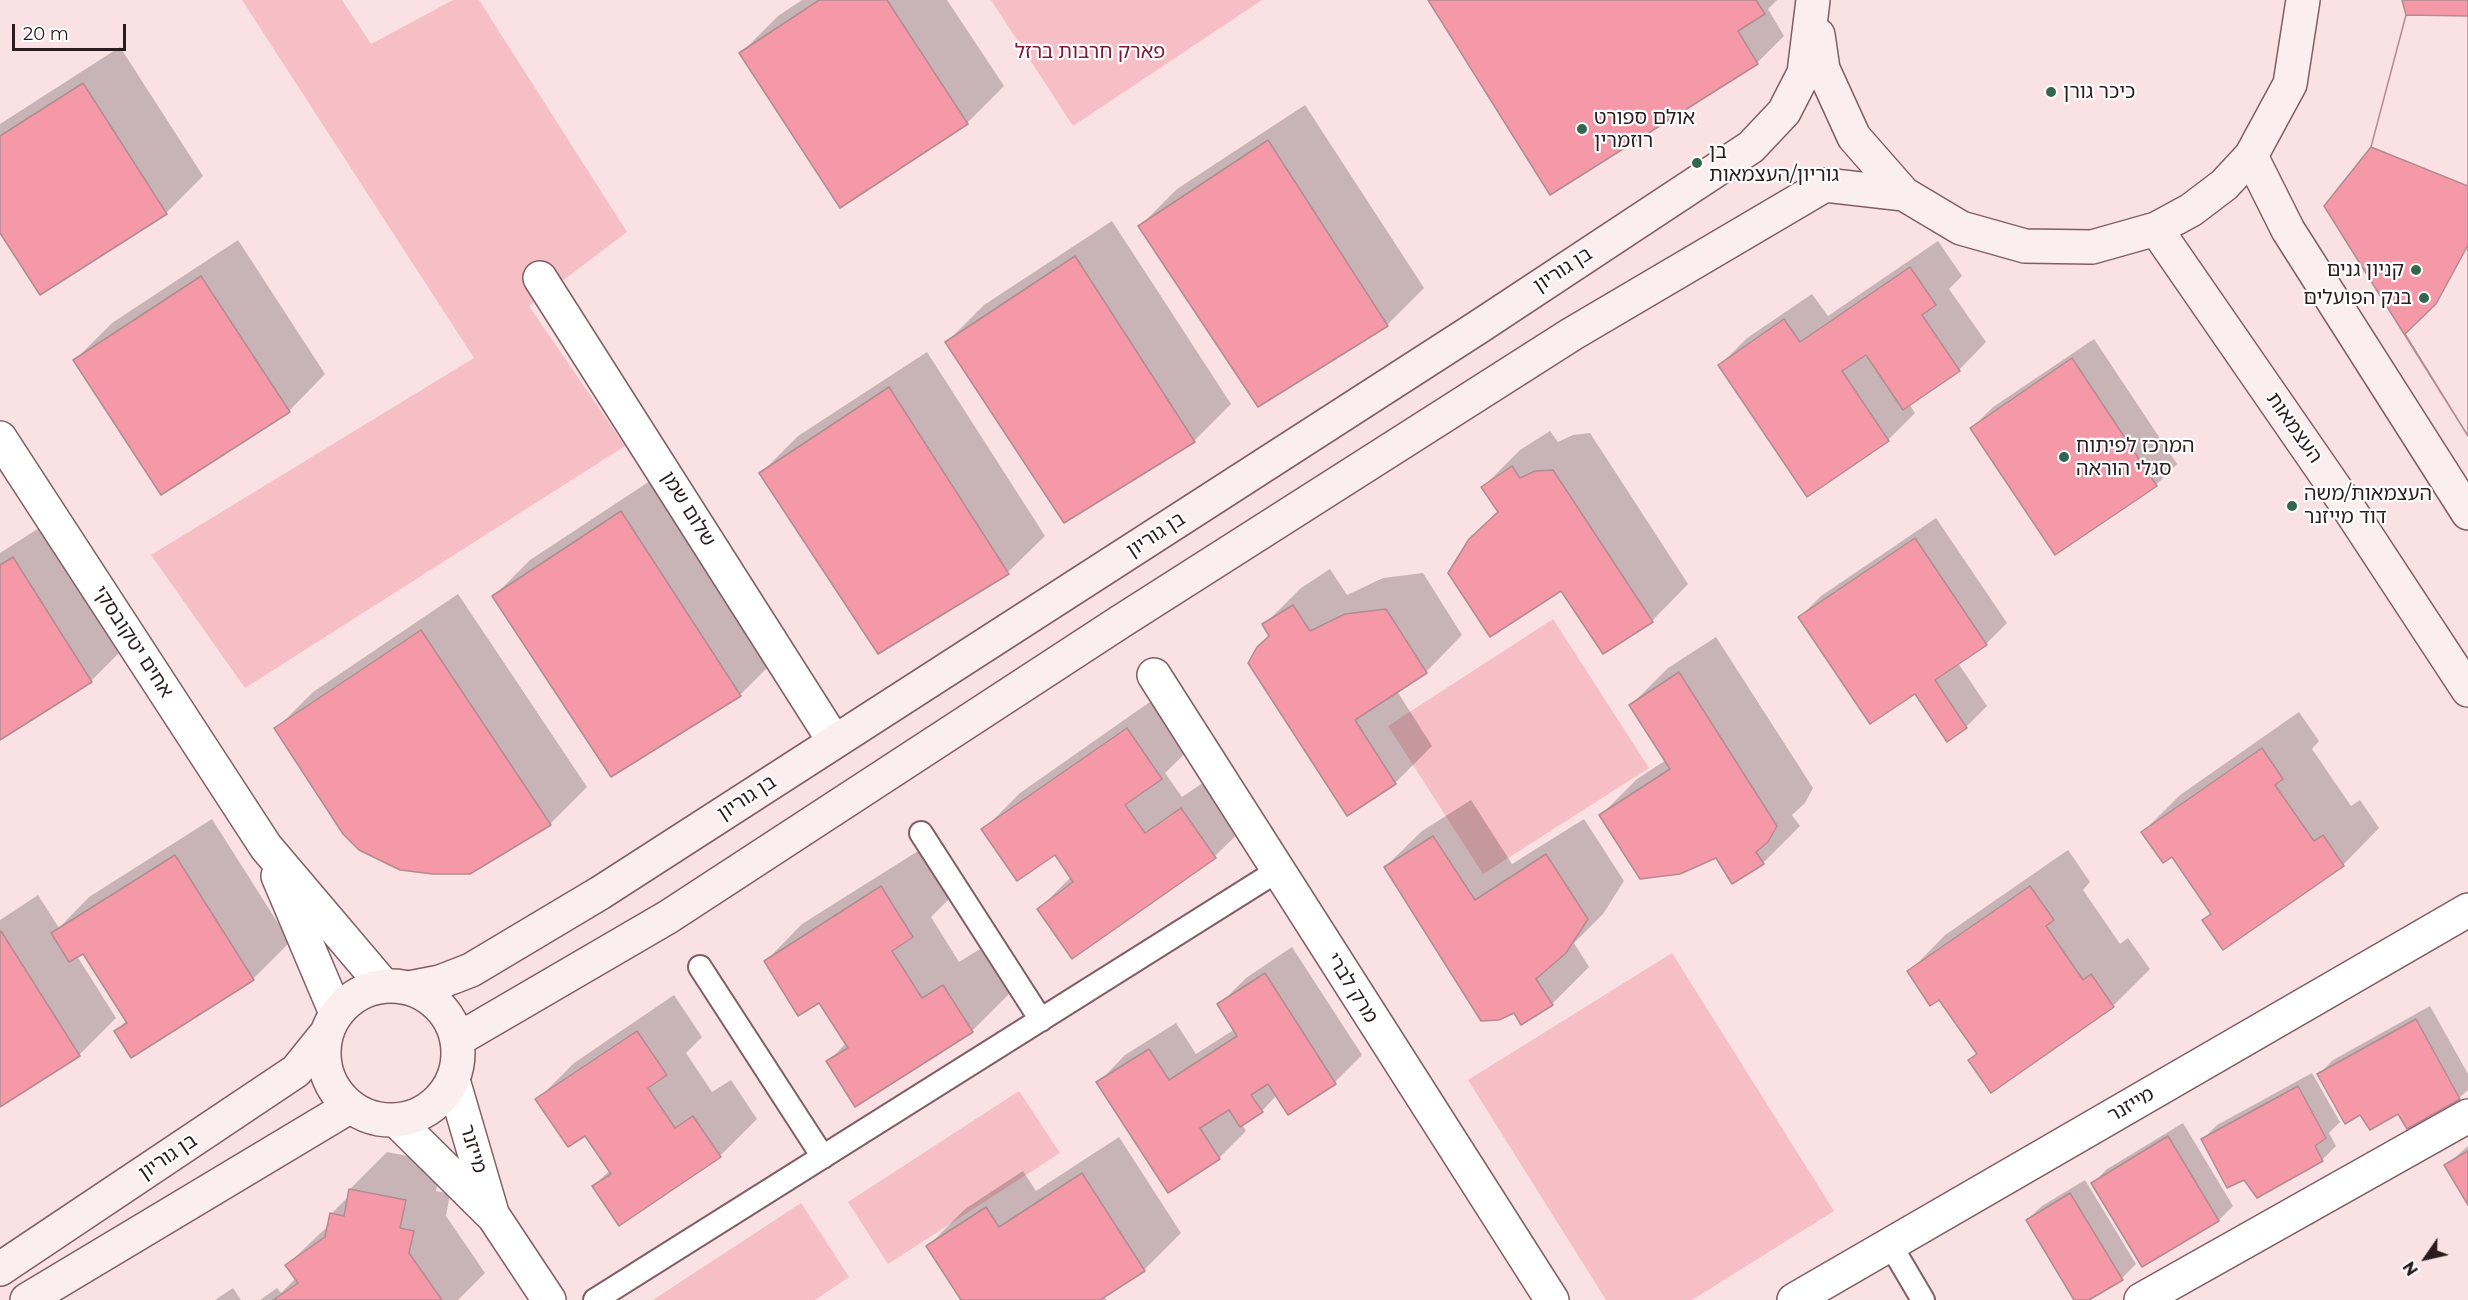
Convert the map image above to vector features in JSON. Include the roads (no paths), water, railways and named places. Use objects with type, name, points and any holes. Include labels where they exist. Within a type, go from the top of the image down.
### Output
[{"type":"street","points":[[1814,0],[1823,69],[1854,137],[1904,194],[1961,228],[2025,246],[2092,246],[2156,229],[2191,210],[2224,185],[2251,156],[2290,84],[2302,0]]},
{"type":"street","name":"בן גוריון","points":[[396,986],[440,982],[471,970],[600,893],[1467,334],[1751,147],[1784,112],[1804,73],[1814,0]]},
{"type":"street","points":[[2251,156],[2288,230],[2468,513]]},
{"type":"street","points":[[457,1040],[668,917],[1120,622],[1572,334],[1825,185],[1904,194]]},
{"type":"street","name":"העצמאות","points":[[2156,229],[2344,501],[2468,690]]},
{"type":"street","name":"שלום שמן","points":[[540,278],[834,741]]},
{"type":"street","name":"אחים יטקובסקי","points":[[0,438],[266,847],[396,986]]},
{"type":"street","name":"מרק לברי","points":[[1154,675],[1552,1300]]},
{"type":"street","name":"אחים יטקובסקי","points":[[266,847],[330,1024]]},
{"type":"street","name":"מייזנר","points":[[1794,1300],[2468,910]]},
{"type":"street","points":[[396,986],[426,995],[440,1007],[451,1023],[457,1040],[458,1060],[453,1080],[443,1096],[431,1108],[415,1117],[397,1121],[372,1118],[349,1107],[337,1095],[328,1080],[323,1057],[330,1024],[347,1001],[360,992],[396,986]]},
{"type":"street","name":"בן גוריון","points":[[0,1269],[296,1071],[330,1024]]},
{"type":"street","name":"מייזנר","points":[[453,1080],[494,1217],[537,1296]]},
{"type":"street","points":[[27,1300],[349,1107]]},
{"type":"street","points":[[2141,1300],[2468,1116]]},
{"type":"street","name":"מייזנר","points":[[397,1121],[494,1217]]},
{"type":"lane","points":[[921,833],[1041,1020]]},
{"type":"lane","points":[[595,1300],[1277,871]]},
{"type":"lane","points":[[700,967],[823,1157]]},
{"type":"lane","points":[[1890,1244],[1923,1300]]},
{"type":"place","name":"כיכר גורן","points":[[2051,92]]},
{"type":"place","name":"אולם ספורט רוזמרין","points":[[1582,129]]},
{"type":"place","name":"בן גוריון/העצמאות","points":[[1697,163]]},
{"type":"place","name":"קניון גנים","points":[[2416,270]]},
{"type":"place","name":"בנק הפועלים","points":[[2424,298]]},
{"type":"place","name":"המרכז לפיתוח סגלי הוראה","points":[[2064,457]]},
{"type":"place","name":"העצמאות/משה דוד מייזנר","points":[[2292,506]]},
{"type":"park label","name":"פארק חרבות ברזל","points":[[1090,52]]}]
